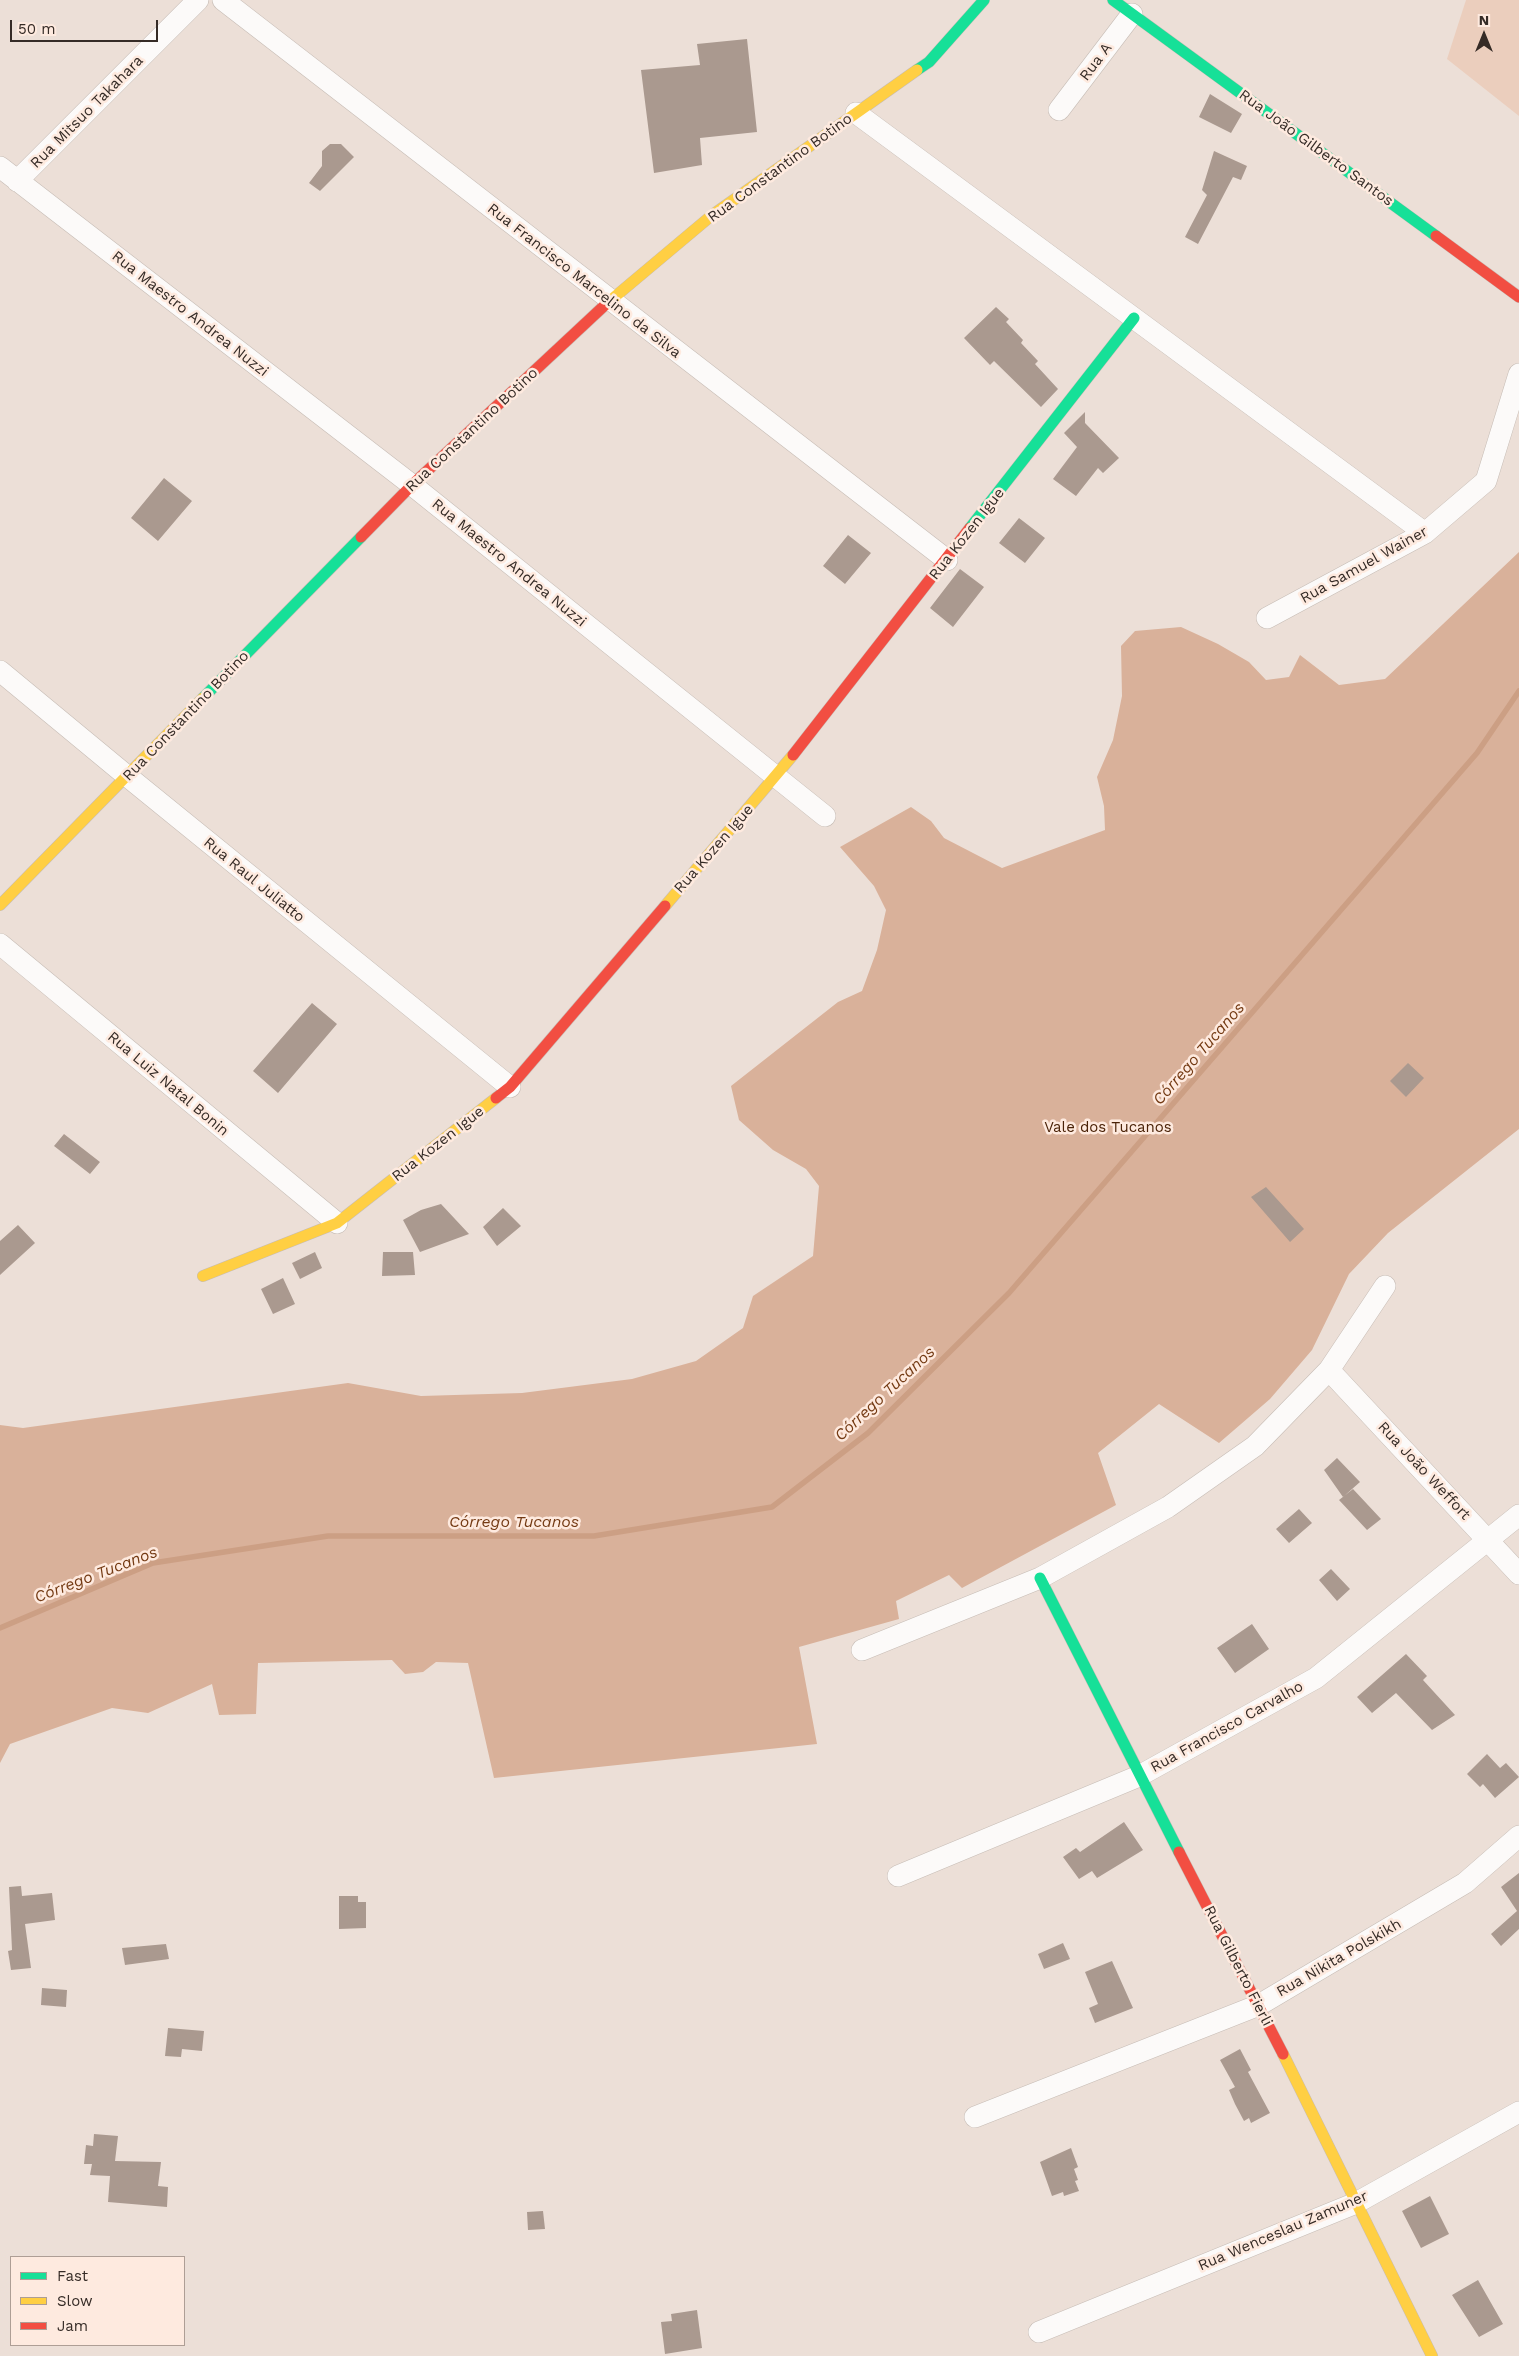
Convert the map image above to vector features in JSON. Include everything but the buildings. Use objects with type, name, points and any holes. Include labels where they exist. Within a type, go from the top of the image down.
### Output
[{"type":"street","name":"Rua Mitsuo Takahara","points":[[17,181],[198,0]]},
{"type":"street","name":"Rua Francisco Marcelino da Silva","points":[[223,0],[609,301],[947,560]]},
{"type":"street","name":"Rua Constantino Botino","points":[[0,905],[412,485],[609,301],[711,216],[930,62],[984,0]]},
{"type":"street","name":"Rua João Gilberto Santos","points":[[1112,0],[1519,297]]},
{"type":"street","name":"Rua A","points":[[1059,110],[1132,14]]},
{"type":"street","points":[[856,113],[1425,533]]},
{"type":"street","name":"Rua Maestro Andrea Nuzzi","points":[[0,167],[412,485],[824,816]]},
{"type":"street","name":"Rua Kozen Igue","points":[[203,1276],[337,1223],[510,1087],[776,777],[1134,318]]},
{"type":"street","name":"Rua Samuel Wainer","points":[[1267,618],[1425,533],[1486,481],[1519,374]]},
{"type":"street","name":"Rua Raul Juliatto","points":[[0,670],[126,776],[510,1087]]},
{"type":"street","name":"Rua Luiz Natal Bonin","points":[[0,944],[337,1223]]},
{"type":"street","points":[[862,1650],[1040,1578],[1168,1507],[1255,1446],[1329,1370],[1385,1286]]},
{"type":"street","name":"Rua João Weffort","points":[[1329,1370],[1519,1574]]},
{"type":"street","name":"Rua Francisco Carvalho","points":[[898,1876],[1139,1776],[1316,1678],[1519,1514]]},
{"type":"street","name":"Rua Gilberto Fierli","points":[[1040,1578],[1139,1776],[1259,2005],[1432,2356]]},
{"type":"street","name":"Rua Nikita Polskikh","points":[[975,2118],[1259,2005],[1465,1883],[1519,1836]]},
{"type":"street","name":"Rua Wenceslau Zamuner","points":[[1038,2332],[1356,2203],[1519,2112]]},
{"type":"shaded area","points":[[1466,0],[1519,0],[1519,116],[1447,59]]},
{"type":"green space","name":"Vale dos Tucanos","points":[[1519,552],[1519,1129],[1388,1233],[1349,1274],[1312,1350],[1270,1399],[1219,1443],[1159,1404],[1098,1453],[1116,1505],[962,1588],[949,1575],[896,1601],[899,1619],[799,1647],[817,1744],[494,1778],[468,1663],[436,1662],[423,1672],[405,1674],[392,1660],[258,1663],[256,1714],[219,1715],[212,1684],[148,1713],[112,1708],[10,1744],[0,1763],[0,1425],[23,1428],[348,1383],[421,1396],[522,1393],[632,1379],[696,1361],[743,1328],[753,1296],[813,1256],[819,1186],[806,1169],[773,1150],[739,1120],[731,1086],[838,1002],[862,991],[877,950],[886,910],[874,886],[840,847],[911,807],[931,821],[944,838],[1002,868],[1105,830],[1104,806],[1097,777],[1113,740],[1122,696],[1121,646],[1135,631],[1181,627],[1218,644],[1249,662],[1266,680],[1289,677],[1300,655],[1339,685],[1385,679]]},
{"type":"waterway","name":"Córrego Tucanos","points":[[0,1628],[153,1563],[328,1536],[594,1536],[772,1507],[868,1433],[1009,1293],[1477,753],[1519,691]]},
{"type":"traffic: fast","points":[[917,70],[929,62],[984,0]]},
{"type":"traffic: fast","points":[[1113,0],[1436,236]]},
{"type":"traffic: fast","points":[[970,528],[1134,318]]},
{"type":"traffic: fast","points":[[203,698],[361,537]]},
{"type":"traffic: fast","points":[[1040,1578],[1179,1852]]},
{"type":"traffic: slow","points":[[605,305],[711,216],[917,70]]},
{"type":"traffic: slow","points":[[0,905],[203,698]]},
{"type":"traffic: slow","points":[[665,906],[793,755]]},
{"type":"traffic: slow","points":[[203,1276],[337,1223],[496,1098]]},
{"type":"traffic: slow","points":[[1283,2054],[1432,2356]]},
{"type":"traffic: jam","points":[[1436,236],[1519,297]]},
{"type":"traffic: jam","points":[[361,537],[412,485],[605,305]]},
{"type":"traffic: jam","points":[[793,755],[970,528]]},
{"type":"traffic: jam","points":[[496,1098],[510,1087],[665,906]]},
{"type":"traffic: jam","points":[[1179,1852],[1283,2054]]}]
